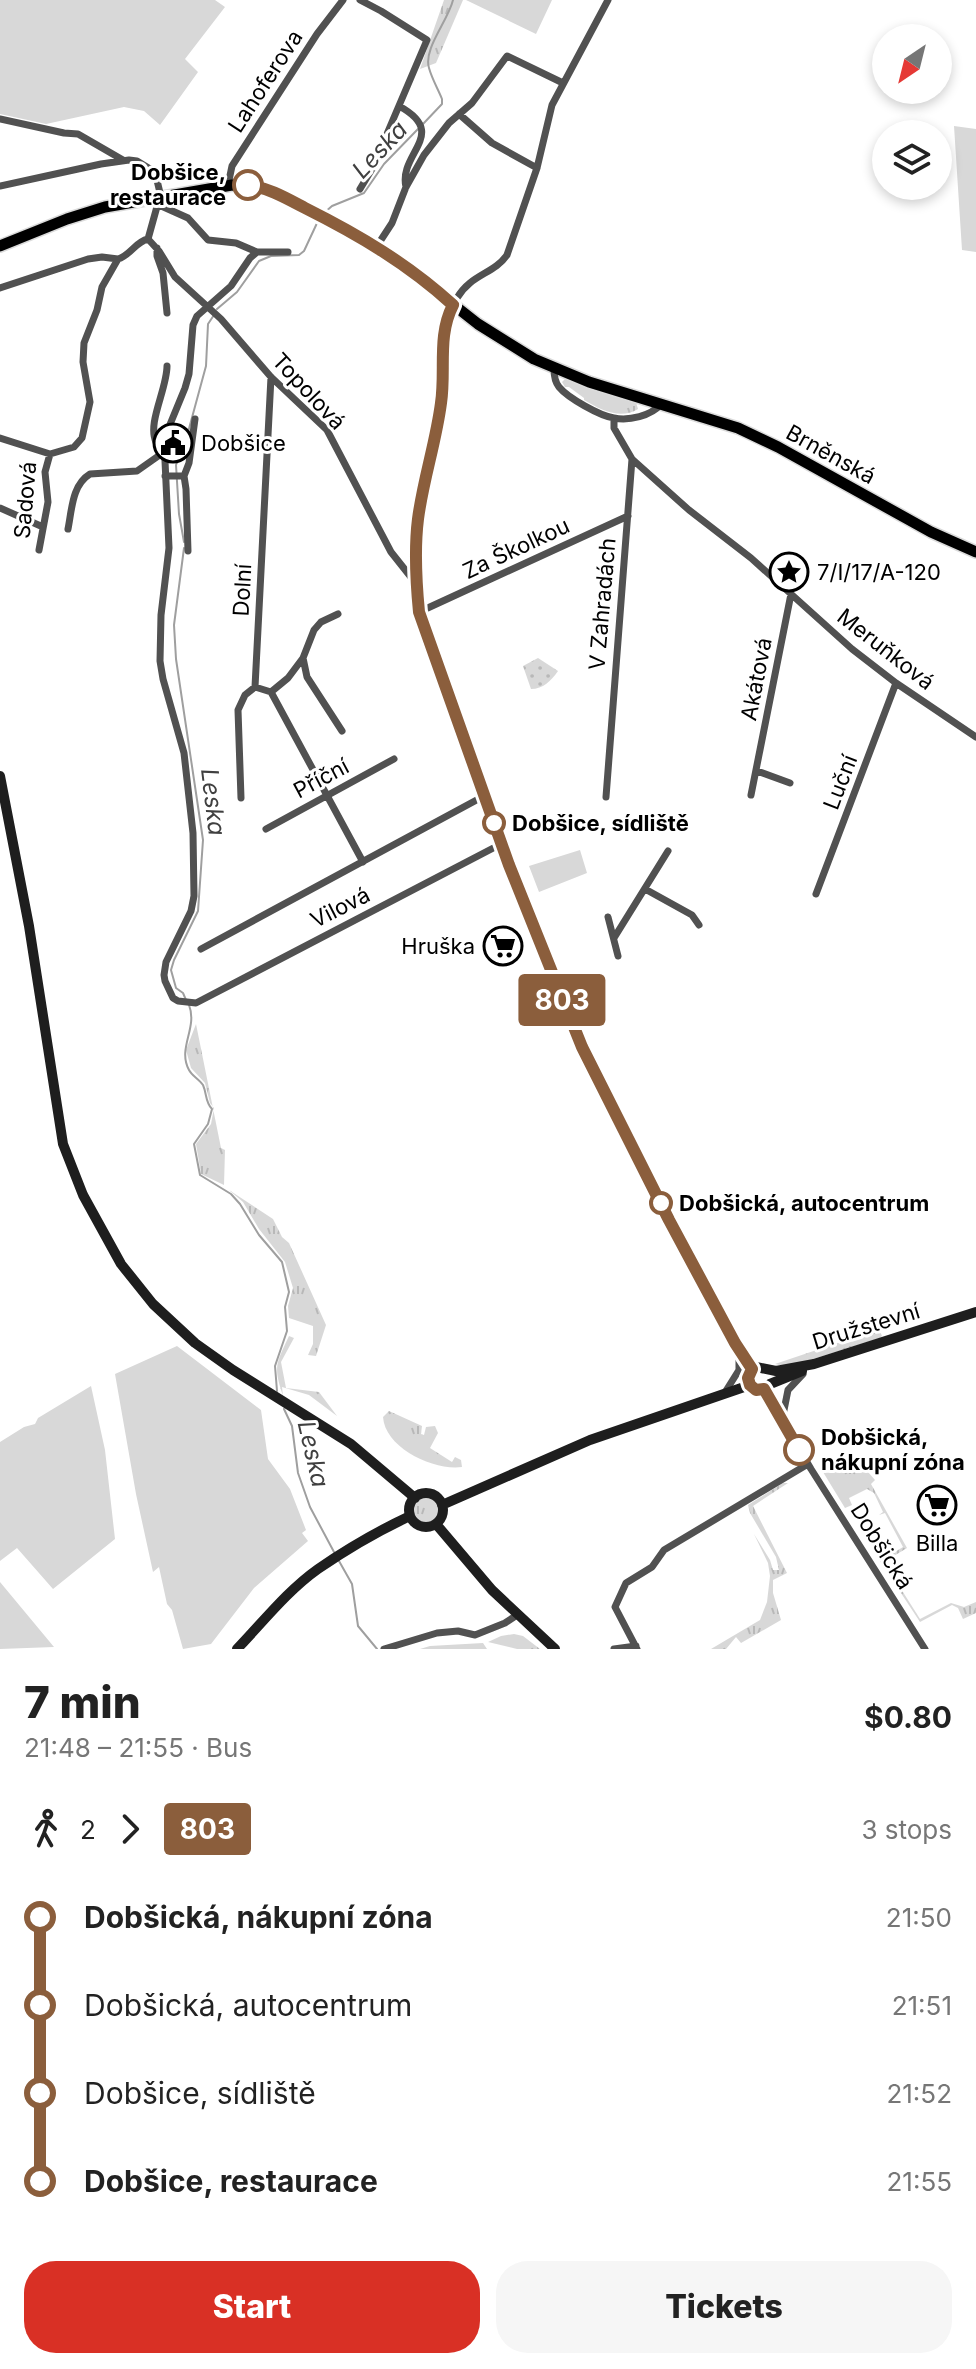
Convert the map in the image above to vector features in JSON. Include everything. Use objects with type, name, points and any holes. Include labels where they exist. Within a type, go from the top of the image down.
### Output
[{"type":"main road","name":"Brněnská","points":[[0,246],[92,210],[228,185],[263,188],[377,246],[506,343],[554,369],[749,433],[931,532],[976,552]]},
{"type":"main road","points":[[0,776],[29,926],[60,1128],[74,1178],[121,1264],[153,1304],[195,1343],[366,1455],[415,1498]]},
{"type":"main road","name":"Družstevní","points":[[768,1369],[784,1370],[814,1364],[976,1312]]},
{"type":"main road","points":[[767,1387],[772,1376],[768,1369],[760,1366],[752,1369],[748,1378],[756,1390],[767,1387],[814,1364]]},
{"type":"main road","points":[[442,1505],[610,1433],[750,1385]]},
{"type":"main road","points":[[423,1494],[433,1495],[442,1505],[442,1516],[436,1524],[421,1527],[410,1516],[410,1506],[415,1498],[423,1494]]},
{"type":"main road","points":[[237,1649],[316,1570],[410,1516]]},
{"type":"main road","points":[[436,1524],[517,1615],[555,1649]]},
{"type":"street","name":"Lahoferova","points":[[228,185],[232,166],[317,34],[343,0]]},
{"type":"street","points":[[360,0],[427,40],[372,169],[360,189]]},
{"type":"street","points":[[608,0],[552,105],[537,168],[506,257],[472,279],[453,305],[444,329],[442,398],[418,518],[415,569],[419,612],[501,844],[582,1047],[669,1220],[752,1369]]},
{"type":"street","points":[[377,246],[424,155],[446,126],[472,103],[507,56],[563,83]]},
{"type":"street","points":[[399,106],[414,114],[420,126],[420,141],[404,176],[406,187]]},
{"type":"street","points":[[459,114],[492,143],[537,168]]},
{"type":"street","points":[[0,119],[78,134],[125,161]]},
{"type":"street","points":[[0,186],[101,164],[137,161],[155,172],[159,200],[148,239],[140,242],[128,255],[118,259],[88,259],[0,288]]},
{"type":"street","points":[[159,200],[186,216],[208,240],[236,243],[257,252],[288,252]]},
{"type":"street","name":"Topolová","points":[[148,239],[175,277],[327,430],[391,552],[416,582]]},
{"type":"street","points":[[157,248],[167,313]]},
{"type":"street","points":[[164,452],[164,439],[189,374],[193,325],[197,316],[212,313],[257,252]]},
{"type":"street","points":[[50,454],[74,447],[82,438],[90,402],[83,362],[84,343],[102,287],[118,259]]},
{"type":"street","points":[[167,366],[167,382],[154,418],[155,441],[186,489],[188,551]]},
{"type":"street","name":"Brněnská","points":[[554,369],[560,388],[580,403],[614,418]]},
{"type":"street","name":"Dolní","points":[[241,798],[238,710],[245,695],[255,687],[271,377]]},
{"type":"street","points":[[632,459],[614,428],[614,418],[646,415],[661,403]]},
{"type":"street","points":[[175,476],[189,463],[195,419]]},
{"type":"street","name":"Sadová","points":[[0,438],[50,454],[45,472],[48,502],[39,550]]},
{"type":"street","points":[[68,529],[75,494],[84,477],[137,471],[164,452]]},
{"type":"street","name":"V Zahradách","points":[[606,797],[632,459]]},
{"type":"street","name":"Meruňková","points":[[632,459],[689,510],[751,558],[852,649],[976,737]]},
{"type":"street","name":"Vilová","points":[[175,476],[161,615],[160,661],[184,753],[193,833],[193,904],[166,962],[166,986],[173,998],[194,1003],[501,844]]},
{"type":"street","points":[[0,508],[43,527]]},
{"type":"street","name":"Za Školkou","points":[[419,612],[628,516]]},
{"type":"street","name":"Akátová","points":[[751,795],[791,594]]},
{"type":"street","points":[[271,692],[303,658],[314,630],[321,622],[338,614]]},
{"type":"street","points":[[303,658],[307,677]]},
{"type":"street","points":[[292,672],[307,677],[342,731]]},
{"type":"street","name":"Luční","points":[[816,894],[896,683]]},
{"type":"street","points":[[255,687],[271,692],[363,862]]},
{"type":"street","name":"Příční","points":[[266,829],[394,759]]},
{"type":"street","points":[[757,771],[790,783]]},
{"type":"street","name":"Vilová","points":[[201,949],[484,796]]},
{"type":"street","points":[[614,938],[668,851]]},
{"type":"street","points":[[645,889],[692,915],[699,925]]},
{"type":"street","points":[[608,917],[618,956]]},
{"type":"street","points":[[724,1395],[739,1370],[739,1349]]},
{"type":"street","points":[[782,1420],[788,1390],[814,1364]]},
{"type":"street","name":"Dobšická","points":[[767,1387],[808,1464],[925,1649]]},
{"type":"street","points":[[614,1649],[637,1648],[615,1607],[626,1583],[652,1567],[664,1550],[808,1464]]},
{"type":"street","points":[[384,1649],[437,1633],[458,1631],[475,1635],[517,1615]]},
{"type":"green space","points":[[0,0],[215,0],[225,7],[185,59],[198,72],[160,125],[144,111],[124,107],[46,124],[0,114]]},
{"type":"green space","points":[[444,0],[463,0],[436,63],[420,69]]},
{"type":"green space","points":[[466,0],[552,0],[536,34]]},
{"type":"green space","points":[[954,126],[976,129],[976,252],[962,250]]},
{"type":"green space","points":[[565,379],[636,402],[638,409],[624,414],[604,410],[565,387],[562,382]]},
{"type":"green space","points":[[538,658],[558,671],[546,684],[531,689],[523,666]]},
{"type":"green space","points":[[580,850],[587,873],[539,892],[529,866]]},
{"type":"green space","points":[[196,1024],[213,1106],[205,1083],[191,1068],[186,1050]]},
{"type":"green space","points":[[213,1111],[221,1148],[225,1150],[224,1185],[201,1174],[196,1144],[211,1124]]},
{"type":"green space","points":[[229,1190],[273,1219],[282,1237],[289,1243],[326,1325],[316,1356],[308,1355],[313,1344],[313,1326],[289,1318],[288,1306],[293,1288],[285,1262],[243,1202]]},
{"type":"green space","points":[[879,1329],[880,1338],[788,1367],[775,1364]]},
{"type":"green space","points":[[289,1336],[294,1338],[281,1362],[286,1388],[319,1392],[337,1416],[309,1395],[282,1387],[283,1396],[277,1365]]},
{"type":"green space","points":[[177,1346],[261,1410],[268,1459],[290,1489],[306,1530],[302,1533],[308,1541],[254,1588],[211,1644],[183,1649],[172,1610],[167,1604],[159,1567],[153,1572],[115,1374]]},
{"type":"green space","points":[[91,1386],[105,1450],[115,1539],[53,1589],[17,1548],[0,1561],[0,1442],[35,1424],[38,1418]]},
{"type":"green space","points":[[389,1411],[422,1426],[421,1434],[424,1435],[426,1427],[435,1426],[438,1433],[430,1448],[452,1462],[455,1457],[461,1460],[462,1467],[425,1461],[401,1447],[386,1428],[383,1417]]},
{"type":"green space","points":[[846,1455],[855,1457],[875,1480],[871,1484],[907,1548],[884,1562],[920,1619],[951,1603],[964,1607],[976,1602],[976,1613],[963,1619],[958,1608],[952,1605],[920,1622],[880,1561],[903,1547],[885,1513],[879,1515],[883,1512],[874,1493],[867,1489],[849,1498],[852,1505],[845,1508],[823,1472],[832,1462]]},
{"type":"green space","points":[[783,1483],[788,1483],[753,1506],[787,1573],[773,1580],[773,1593],[781,1620],[741,1643],[736,1637],[726,1649],[711,1649],[760,1620],[767,1602],[770,1576],[768,1563],[754,1534],[773,1570],[779,1570],[776,1557],[748,1505]]},
{"type":"green space","points":[[426,1498],[435,1502],[439,1511],[435,1520],[426,1524],[417,1520],[413,1511],[417,1502]]},
{"type":"green space","points":[[0,1582],[54,1647],[0,1649]]},
{"type":"green space","points":[[514,1634],[523,1636],[540,1649],[517,1649],[488,1642]]},
{"type":"green space","points":[[483,1643],[487,1649],[420,1649],[430,1646]]},
{"type":"waterway","name":"Leska","points":[[423,124],[442,104],[428,60],[453,0]]},
{"type":"waterway","name":"Leska","points":[[324,213],[332,206],[364,193],[384,164],[418,129]]},
{"type":"waterway","name":"Leska","points":[[217,309],[237,292],[259,261],[271,256],[299,255],[304,251],[318,221]]},
{"type":"waterway","name":"Leska","points":[[184,542],[176,465],[206,366],[208,324],[214,315]]},
{"type":"waterway","name":"Leska","points":[[184,548],[174,625],[176,659],[203,840],[198,911],[171,970],[176,988],[186,1000]]},
{"type":"waterway","name":"Leska","points":[[189,1005],[191,1022],[186,1062],[190,1072],[203,1085],[212,1109],[208,1124],[194,1144],[200,1175],[231,1194],[240,1204],[259,1235],[282,1262],[289,1292],[285,1307],[287,1331],[275,1366],[277,1391]]},
{"type":"waterway","name":"Leska","points":[[284,1409],[292,1426],[298,1473],[310,1507],[334,1552]]},
{"type":"waterway","name":"Leska","points":[[339,1561],[352,1584],[358,1626],[377,1649]]},
{"type":"bus line","name":"803","points":[[248,185],[273,191],[377,246],[453,305],[444,329],[442,398],[418,518],[415,569],[419,612],[509,865],[582,1047],[669,1220],[752,1369],[748,1378],[750,1385],[756,1390],[764,1389],[799,1450]]},
{"type":"place","name":"Dobšice, restaurace","points":[[248,185]]},
{"type":"place","name":"Dobšice","points":[[173,443]]},
{"type":"place","name":"7/I/17/A-120","points":[[789,572]]},
{"type":"place","name":"Dobšice, sídliště","points":[[494,823]]},
{"type":"place","name":"Hruška","points":[[503,946]]},
{"type":"place","name":"Dobšická, autocentrum","points":[[661,1203]]},
{"type":"place","name":"Dobšická, nákupní zóna","points":[[799,1450]]},
{"type":"place","name":"Billa","points":[[937,1505]]}]
